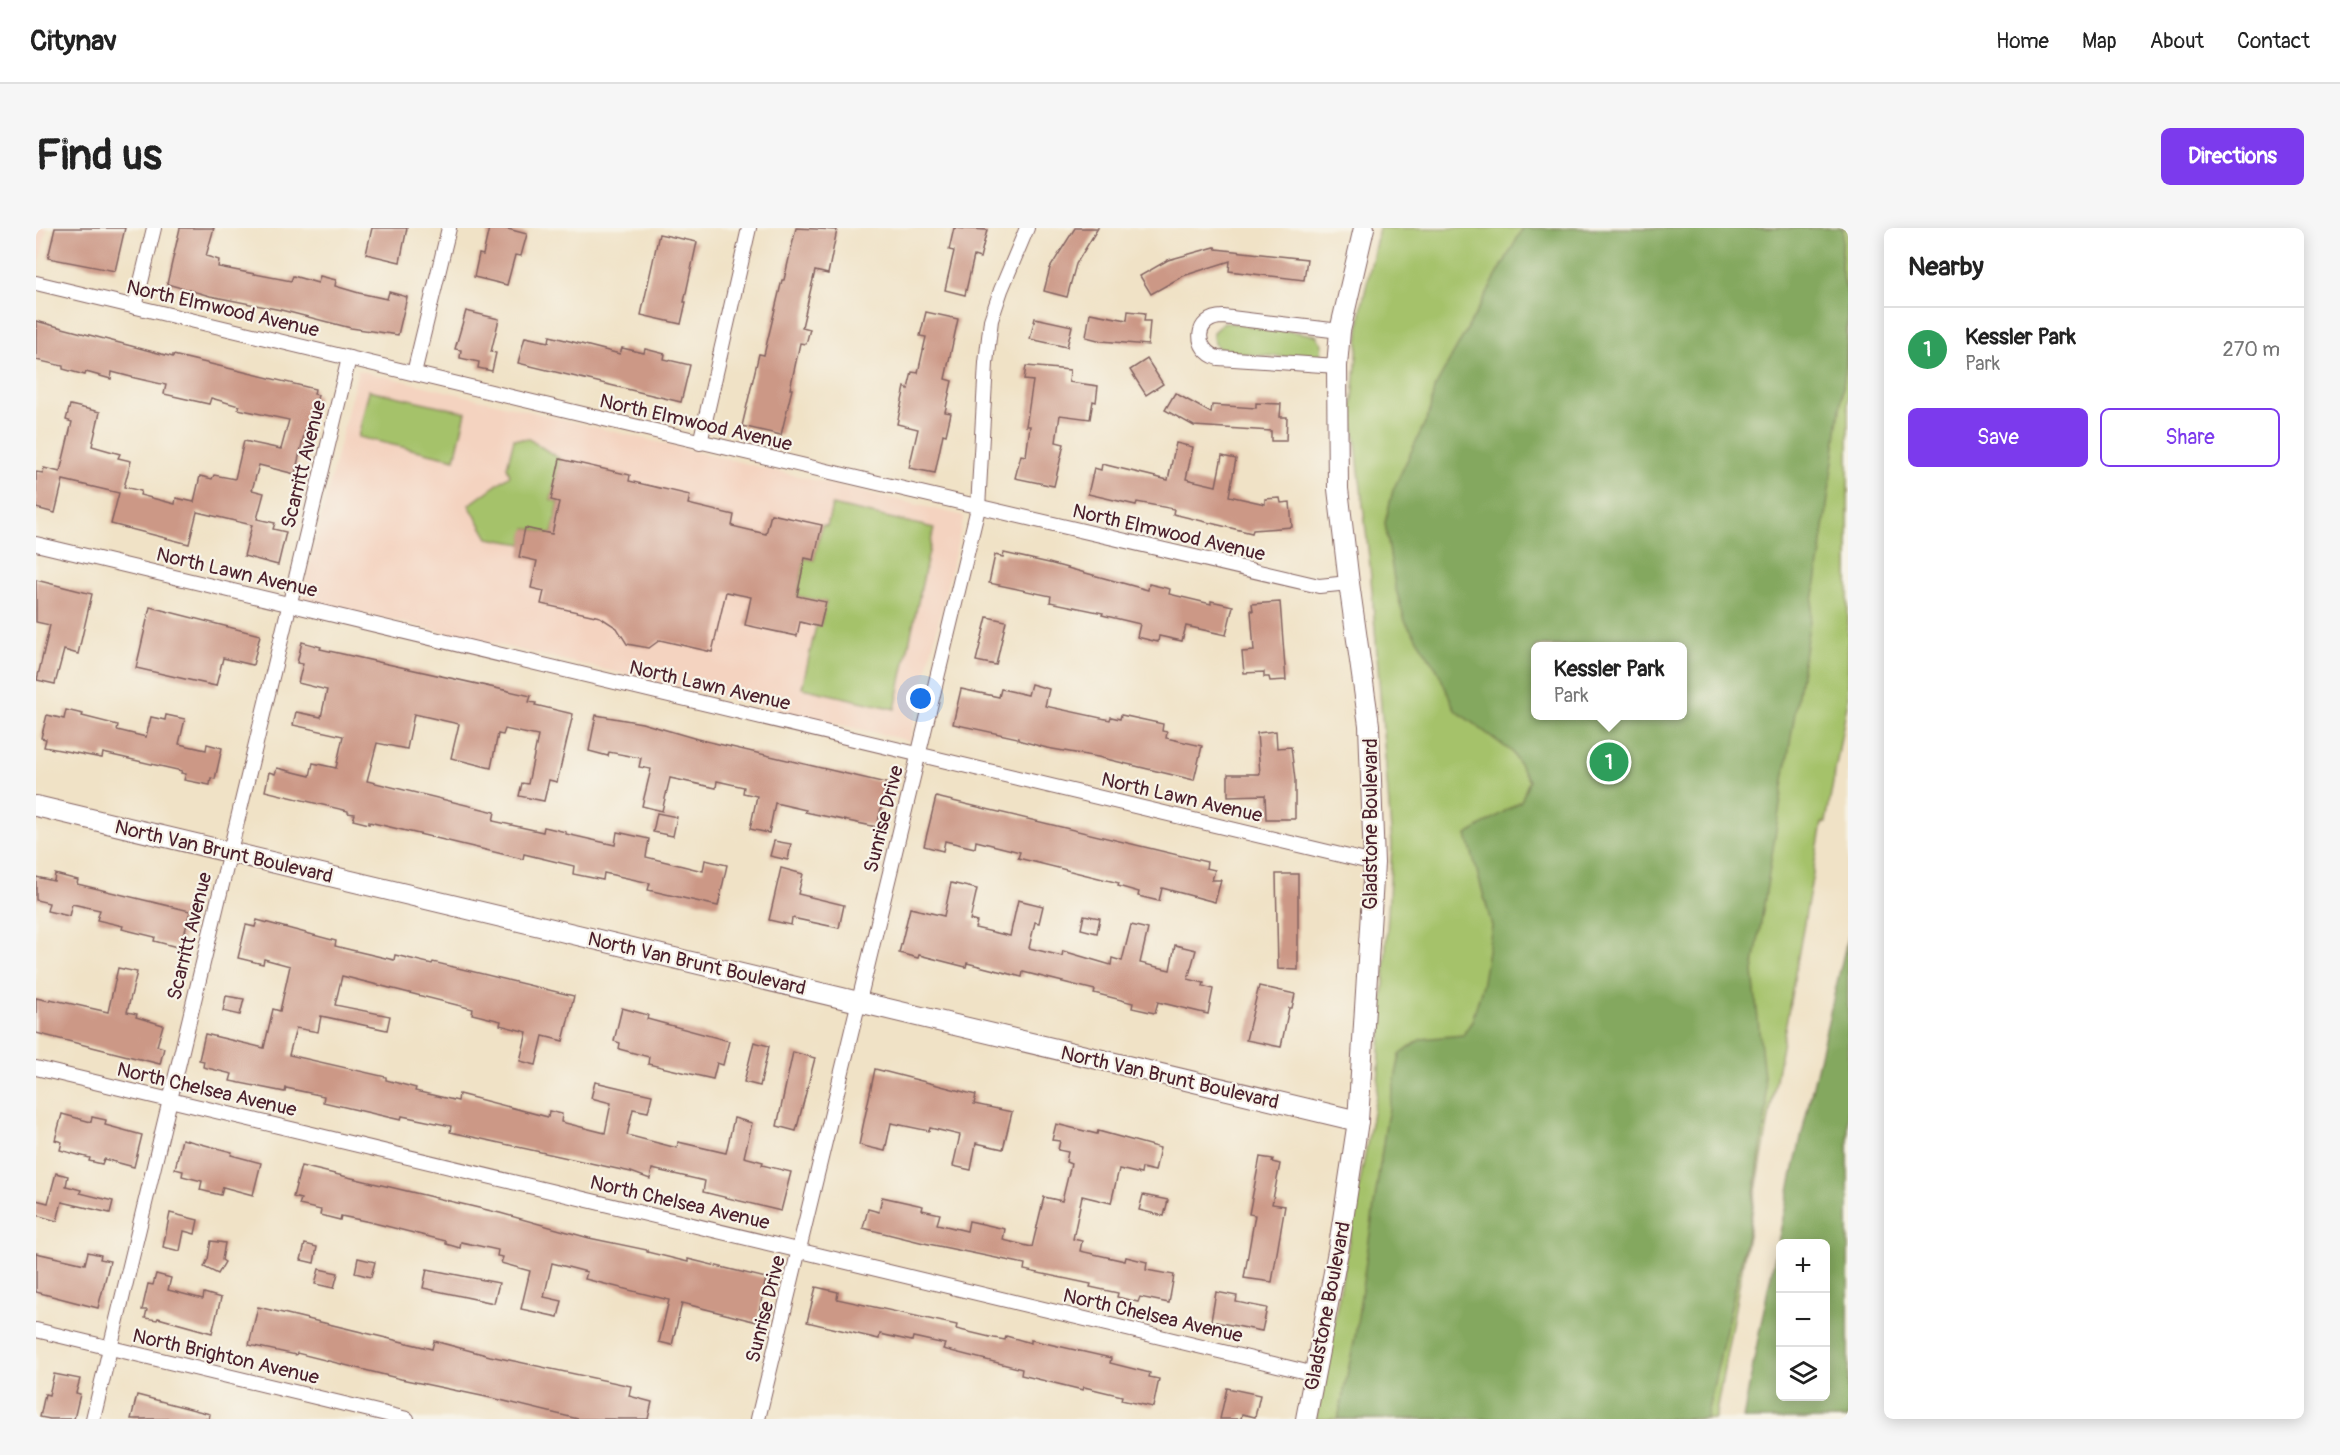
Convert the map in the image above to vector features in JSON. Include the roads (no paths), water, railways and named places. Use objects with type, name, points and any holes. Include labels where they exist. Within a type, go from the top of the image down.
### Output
[{"type":"street","points":[[135,307],[154,228]]},
{"type":"street","points":[[414,373],[449,228]]},
{"type":"street","points":[[700,443],[749,228]]},
{"type":"street","name":"Sunrise Drive","points":[[758,1419],[978,508],[986,363],[991,320],[1027,228]]},
{"type":"street","name":"Gladstone Boulevard","points":[[1306,1419],[1341,1235],[1358,1121],[1374,863],[1369,725],[1338,489],[1336,366],[1340,331],[1364,228]]},
{"type":"street","name":"North Elmwood Avenue","points":[[36,284],[414,373],[550,408],[1319,586],[1349,583]]},
{"type":"street","points":[[1336,366],[1218,358],[1210,356],[1204,349],[1201,333],[1207,321],[1223,316],[1340,331]]},
{"type":"street","name":"Scarritt Avenue","points":[[93,1419],[349,358]]},
{"type":"street","name":"North Lawn Avenue","points":[[36,544],[1374,863]]},
{"type":"street","name":"North Van Brunt Boulevard","points":[[36,806],[1358,1121]]},
{"type":"street","name":"North Chelsea Avenue","points":[[36,1068],[1315,1374]]},
{"type":"street","name":"North Brighton Avenue","points":[[36,1330],[407,1419]]},
{"type":"place","name":"Kessler Park","points":[[1609,762]]}]
